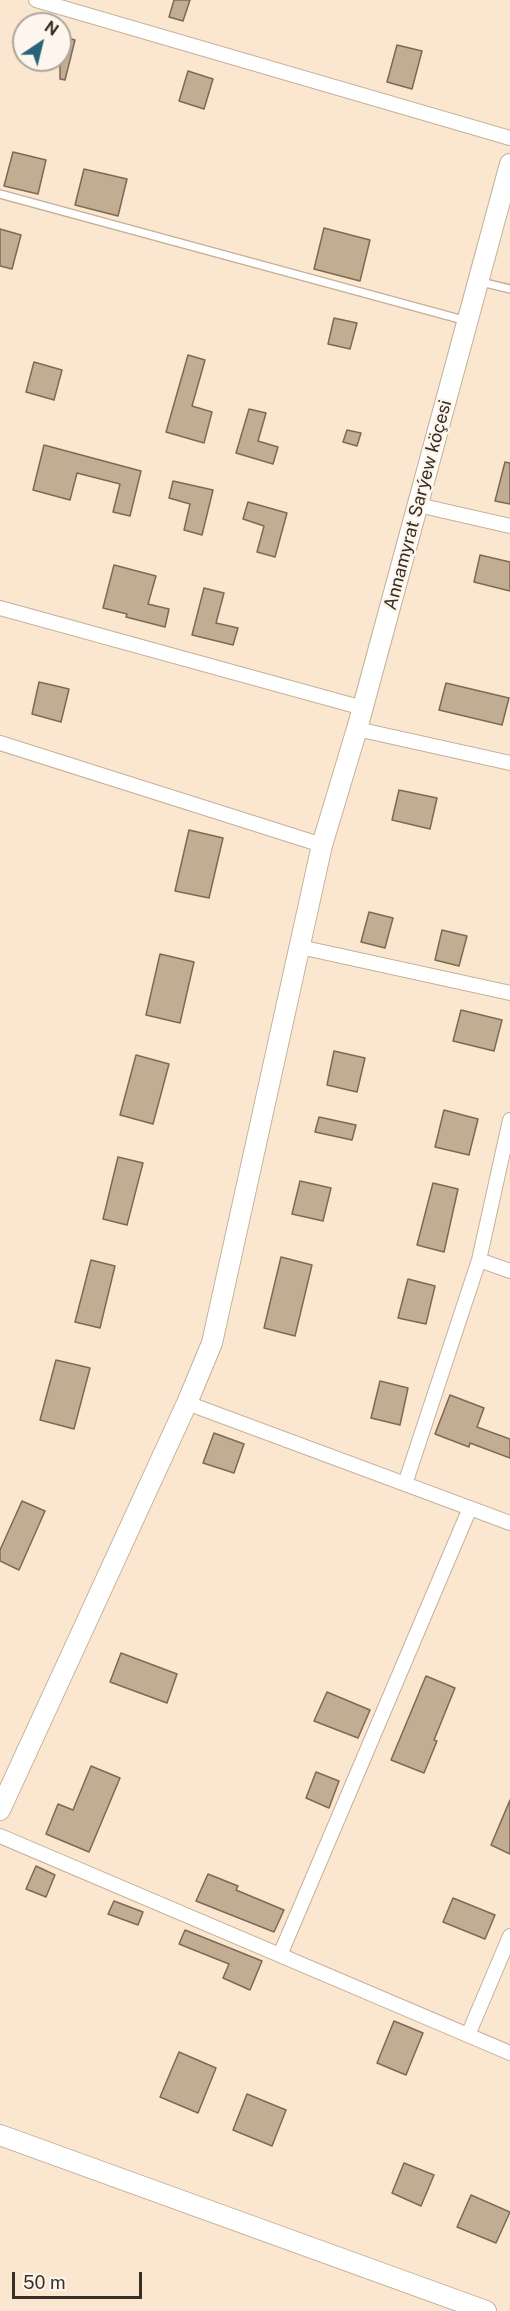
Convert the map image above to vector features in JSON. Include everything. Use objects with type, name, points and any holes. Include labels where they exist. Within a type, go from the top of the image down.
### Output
[{"type":"street","points":[[36,0],[510,138]]},
{"type":"street","name":"Annamyrat Sarýew köçesi","points":[[0,1810],[188,1403],[212,1343],[322,844],[363,708],[510,164]]},
{"type":"street","points":[[417,505],[510,526]]},
{"type":"street","points":[[0,608],[363,708]]},
{"type":"street","points":[[357,729],[510,763]]},
{"type":"street","points":[[0,742],[322,844]]},
{"type":"street","points":[[300,946],[510,993]]},
{"type":"street","points":[[405,1484],[479,1260],[510,1120]]},
{"type":"street","points":[[479,1260],[510,1271]]},
{"type":"street","points":[[188,1403],[510,1523]]},
{"type":"street","points":[[279,1955],[470,1508]]},
{"type":"street","points":[[0,1836],[510,2053]]},
{"type":"street","points":[[468,2035],[510,1936]]},
{"type":"street","points":[[0,2135],[486,2311]]},
{"type":"lane","points":[[0,194],[467,321]]},
{"type":"lane","points":[[478,281],[510,289]]},
{"type":"building","points":[[174,0],[190,0],[183,21],[169,17]]},
{"type":"building","points":[[397,45],[422,51],[412,89],[387,82]]},
{"type":"building","points":[[188,71],[213,79],[204,109],[179,101]]},
{"type":"building","points":[[60,72],[67,72],[65,80],[60,79]]},
{"type":"building","points":[[13,152],[46,160],[38,194],[4,186]]},
{"type":"building","points":[[84,169],[127,179],[118,216],[75,205]]},
{"type":"building","points":[[324,228],[370,240],[360,281],[314,269]]},
{"type":"building","points":[[0,229],[21,235],[12,269],[0,266]]},
{"type":"building","points":[[334,318],[357,323],[350,349],[328,344]]},
{"type":"building","points":[[188,355],[205,360],[192,406],[212,412],[204,443],[166,432]]},
{"type":"building","points":[[34,362],[62,370],[54,400],[26,392]]},
{"type":"building","points":[[249,409],[266,413],[258,441],[278,447],[273,464],[236,453]]},
{"type":"building","points":[[347,430],[361,433],[357,446],[343,442]]},
{"type":"building","points":[[44,445],[141,471],[130,516],[113,512],[120,484],[77,473],[70,500],[33,490]]},
{"type":"building","points":[[505,462],[510,463],[510,504],[495,501]]},
{"type":"building","points":[[173,481],[213,490],[202,535],[184,530],[190,504],[169,498]]},
{"type":"building","points":[[248,502],[287,513],[275,557],[257,552],[264,526],[243,519]]},
{"type":"building","points":[[480,555],[510,562],[510,591],[474,582]]},
{"type":"building","points":[[114,565],[156,576],[148,604],[169,609],[165,627],[126,617],[127,614],[103,608]]},
{"type":"building","points":[[204,588],[224,593],[216,623],[238,628],[233,645],[192,635]]},
{"type":"building","points":[[39,682],[69,689],[61,722],[32,714]]},
{"type":"building","points":[[446,683],[509,698],[502,725],[439,710]]},
{"type":"building","points":[[399,790],[437,798],[430,829],[392,820]]},
{"type":"building","points":[[189,830],[223,838],[209,898],[175,891]]},
{"type":"building","points":[[369,912],[393,918],[385,948],[361,942]]},
{"type":"building","points":[[442,930],[467,936],[459,966],[435,960]]},
{"type":"building","points":[[160,954],[194,962],[180,1023],[146,1015]]},
{"type":"building","points":[[461,1010],[502,1020],[494,1051],[453,1041]]},
{"type":"building","points":[[334,1051],[365,1058],[357,1092],[327,1085]]},
{"type":"building","points":[[136,1055],[169,1064],[153,1124],[120,1115]]},
{"type":"building","points":[[444,1110],[478,1119],[469,1155],[435,1147]]},
{"type":"building","points":[[319,1117],[356,1125],[352,1140],[315,1132]]},
{"type":"building","points":[[118,1157],[143,1163],[127,1225],[103,1219]]},
{"type":"building","points":[[300,1181],[331,1188],[323,1221],[292,1214]]},
{"type":"building","points":[[433,1183],[458,1189],[444,1252],[417,1245]]},
{"type":"building","points":[[281,1257],[312,1265],[295,1336],[264,1328]]},
{"type":"building","points":[[91,1260],[115,1266],[100,1328],[75,1322]]},
{"type":"building","points":[[408,1279],[435,1286],[426,1324],[398,1318]]},
{"type":"building","points":[[56,1360],[90,1368],[74,1429],[40,1420]]},
{"type":"building","points":[[380,1381],[408,1388],[400,1425],[371,1418]]},
{"type":"building","points":[[450,1395],[484,1408],[477,1427],[510,1439],[510,1458],[470,1443],[469,1447],[435,1434]]},
{"type":"building","points":[[214,1433],[244,1444],[234,1473],[203,1463]]},
{"type":"building","points":[[22,1501],[45,1511],[19,1570],[0,1561],[0,1550]]},
{"type":"building","points":[[121,1653],[177,1674],[167,1703],[110,1682]]},
{"type":"building","points":[[426,1676],[455,1688],[434,1740],[437,1741],[424,1773],[391,1760]]},
{"type":"building","points":[[327,1692],[370,1710],[358,1738],[314,1721]]},
{"type":"building","points":[[91,1766],[120,1778],[89,1852],[46,1834],[58,1804],[73,1810]]},
{"type":"building","points":[[316,1772],[339,1781],[329,1808],[306,1798]]},
{"type":"building","points":[[510,1800],[510,1854],[491,1845]]},
{"type":"building","points":[[36,1866],[55,1875],[46,1897],[26,1889]]},
{"type":"building","points":[[208,1874],[238,1886],[236,1890],[284,1910],[274,1932],[196,1901]]},
{"type":"building","points":[[453,1898],[495,1915],[485,1939],[443,1922]]},
{"type":"building","points":[[114,1901],[143,1912],[138,1925],[108,1914]]},
{"type":"building","points":[[185,1930],[262,1961],[250,1990],[223,1978],[229,1964],[179,1944]]},
{"type":"building","points":[[394,2021],[423,2033],[406,2075],[377,2063]]},
{"type":"building","points":[[179,2052],[216,2068],[198,2113],[160,2097]]},
{"type":"building","points":[[247,2094],[286,2110],[272,2146],[233,2130]]},
{"type":"building","points":[[404,2163],[434,2175],[421,2206],[392,2193]]},
{"type":"building","points":[[471,2195],[510,2212],[496,2243],[457,2227]]}]
